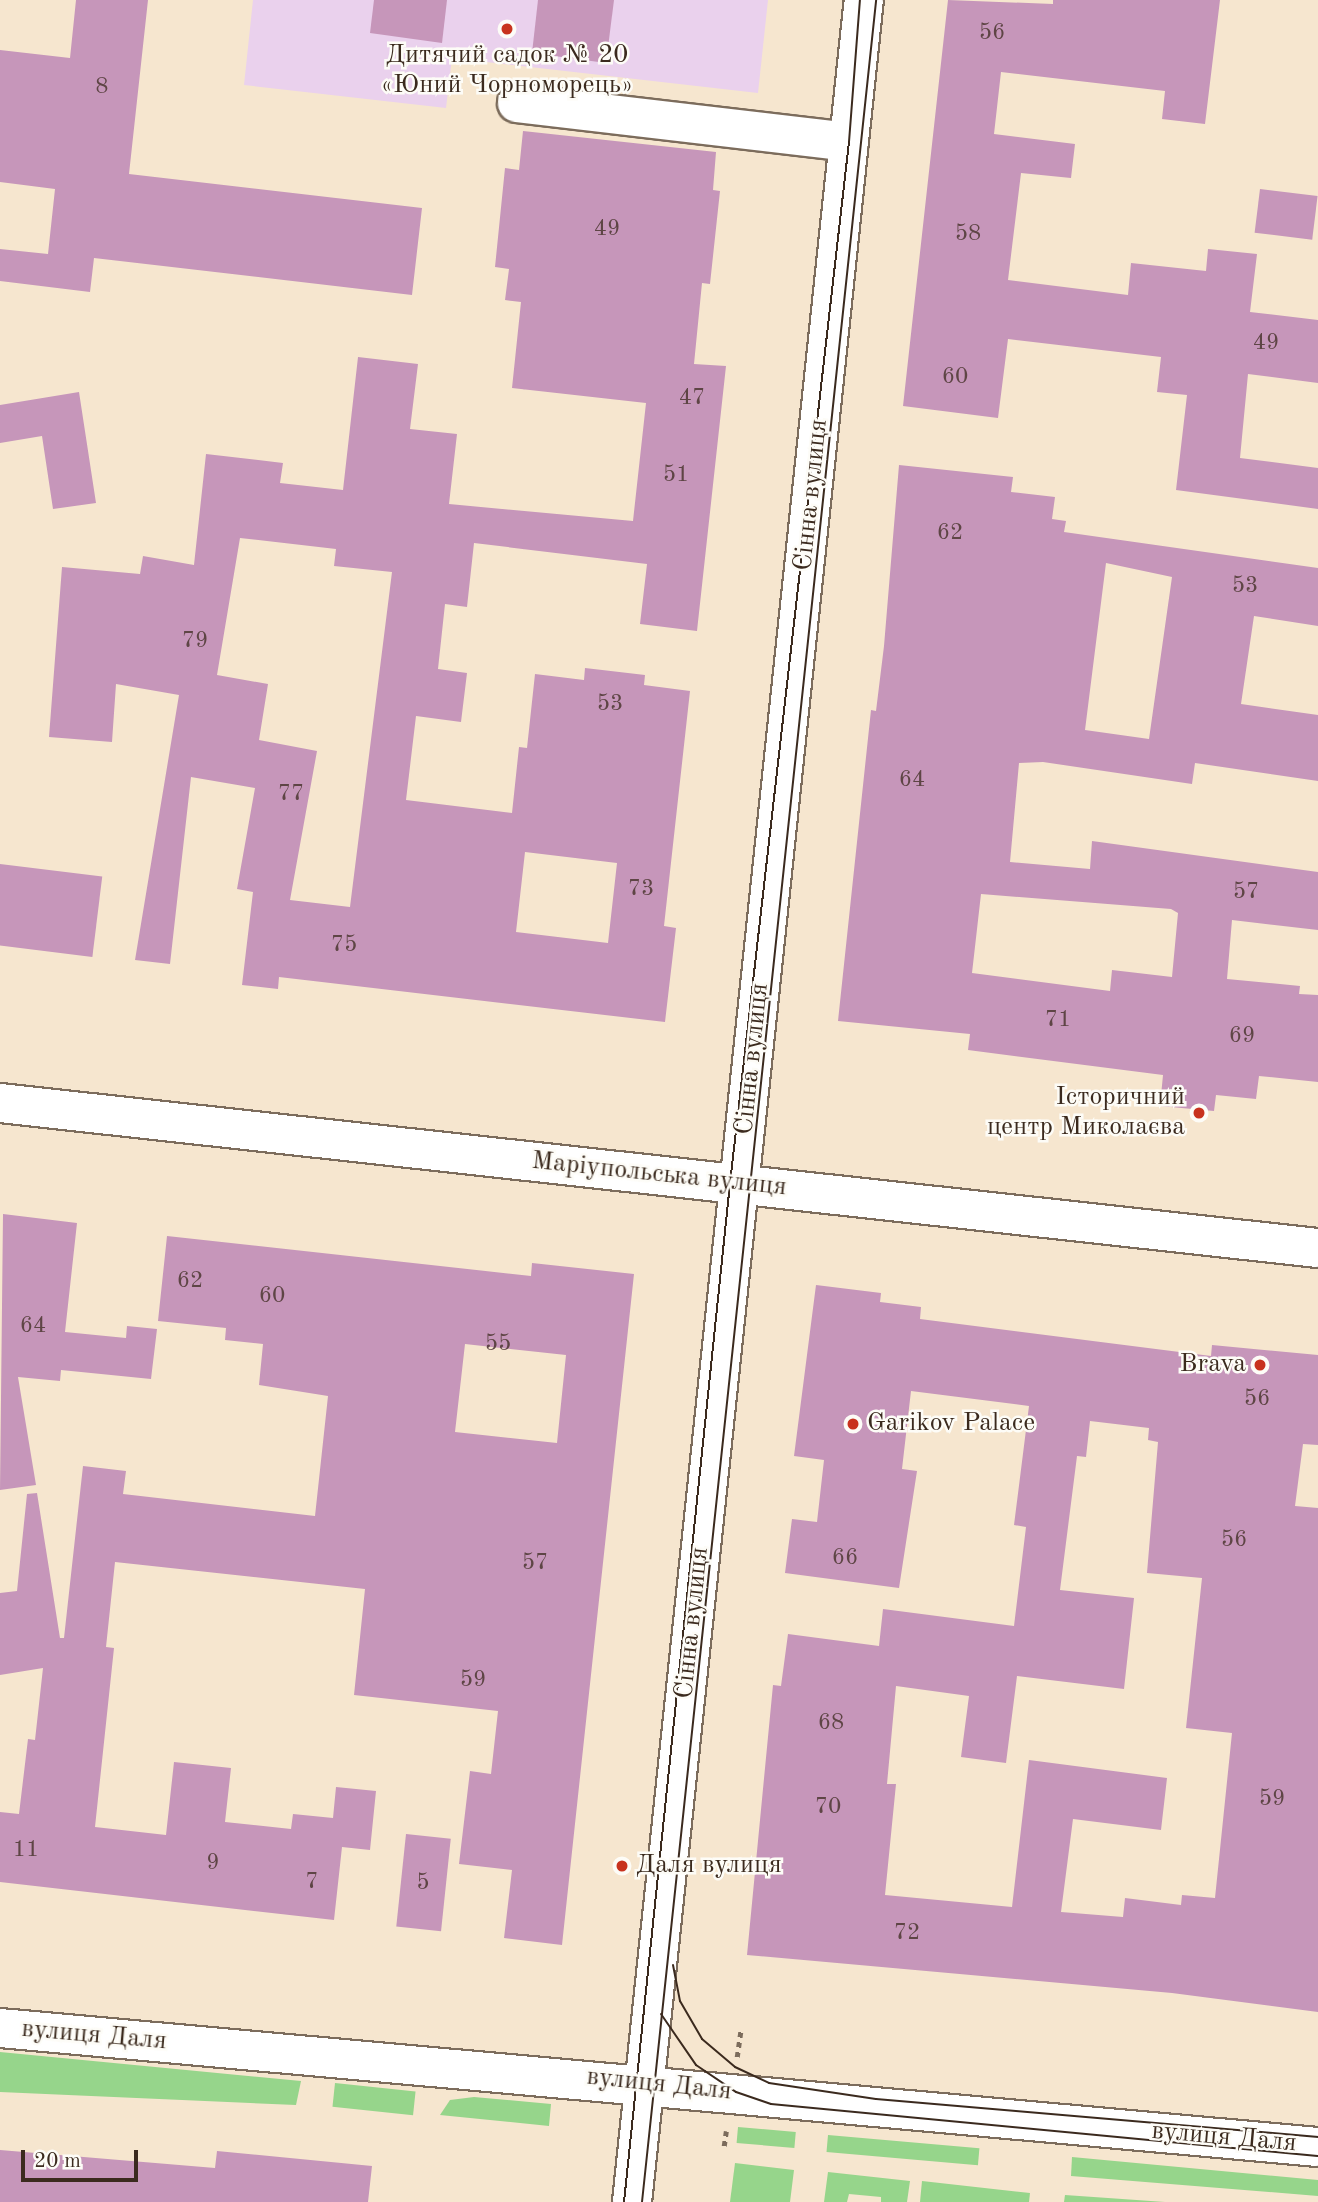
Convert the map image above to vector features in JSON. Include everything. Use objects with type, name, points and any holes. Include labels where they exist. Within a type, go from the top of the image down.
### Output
[{"type":"street","name":"Сінна вулиця","points":[[632,2202],[863,0]]},
{"type":"street","points":[[517,103],[849,142]]},
{"type":"street","name":"Маріупольська вулиця","points":[[0,1103],[1318,1248]]},
{"type":"street","name":"вулиця Даля","points":[[0,2028],[646,2084],[1318,2147]]},
{"type":"shaded area","name":"Дитячий садок № 20 «Юний Чорноморець»","points":[[253,0],[768,0],[758,93],[452,58],[446,108],[244,85]]},
{"type":"green space","points":[[0,2052],[301,2081],[296,2105],[0,2092]]},
{"type":"green space","points":[[335,2083],[416,2091],[413,2115],[332,2107]]},
{"type":"green space","points":[[474,2097],[551,2104],[549,2126],[440,2115],[450,2100]]},
{"type":"green space","points":[[738,2127],[796,2132],[794,2148],[737,2143]]},
{"type":"green space","points":[[828,2135],[979,2148],[978,2165],[827,2152]]},
{"type":"green space","points":[[1072,2157],[1318,2180],[1318,2196],[1071,2176]]},
{"type":"green space","points":[[735,2163],[794,2170],[790,2202],[730,2202]]},
{"type":"green space","points":[[828,2172],[910,2181],[907,2202],[881,2202],[881,2197],[849,2194],[847,2202],[824,2202]]},
{"type":"green space","points":[[922,2181],[1030,2193],[1029,2202],[920,2202]]},
{"type":"green space","points":[[1065,2195],[1165,2202],[1064,2202]]},
{"type":"building","points":[[76,0],[148,0],[129,174],[422,208],[412,295],[94,258],[90,292],[0,281],[0,249],[48,254],[55,189],[0,182],[0,50],[70,58]]},
{"type":"building","points":[[374,0],[447,0],[442,43],[370,33]]},
{"type":"building","points":[[538,0],[614,0],[606,63],[532,53]]},
{"type":"building","points":[[948,0],[1053,4],[1053,0],[1220,0],[1205,124],[1162,119],[1165,91],[1001,72],[994,134],[1075,144],[1071,178],[1021,173],[1008,280],[1128,295],[1131,263],[1206,271],[1208,249],[1257,254],[1250,312],[1318,320],[1318,383],[1248,374],[1240,458],[1318,468],[1318,509],[1176,490],[1187,395],[1157,392],[1161,357],[1008,339],[998,418],[903,406]]},
{"type":"building","points":[[523,131],[716,152],[713,190],[720,191],[710,284],[702,283],[694,364],[726,366],[697,631],[640,624],[647,564],[474,543],[467,607],[445,604],[438,669],[467,673],[461,722],[416,716],[406,800],[512,813],[519,747],[527,748],[535,674],[584,680],[585,668],[645,675],[644,685],[690,691],[664,926],[676,928],[665,1022],[279,977],[278,989],[242,985],[253,892],[237,889],[255,788],[191,777],[170,964],[135,960],[179,695],[116,684],[112,742],[49,737],[62,567],[140,574],[143,556],[194,565],[206,454],[283,463],[280,483],[343,490],[358,357],[418,364],[410,429],[457,434],[449,504],[633,521],[646,403],[512,388],[521,302],[505,300],[509,269],[495,267],[505,168],[519,170]],"holes":[[[240,538],[336,549],[334,566],[392,572],[350,907],[290,900],[317,751],[259,740],[268,684],[217,675]],[[525,852],[617,863],[608,943],[516,932]]]},
{"type":"building","points":[[1260,189],[1318,196],[1312,240],[1255,233]]},
{"type":"building","points":[[79,392],[96,503],[53,509],[42,436],[0,443],[0,405]]},
{"type":"building","points":[[899,465],[1013,477],[1011,492],[1055,497],[1052,519],[1066,521],[1064,532],[1318,568],[1318,626],[1254,616],[1241,704],[1318,715],[1318,781],[1195,763],[1192,784],[1043,762],[1019,763],[1010,862],[1090,869],[1092,841],[1318,872],[1318,930],[1232,920],[1227,979],[1300,986],[1299,994],[1318,995],[1318,1082],[1259,1076],[1256,1099],[1216,1095],[1214,1111],[1160,1106],[1163,1075],[968,1050],[970,1034],[838,1021],[871,710],[876,711]],"holes":[[[1106,563],[1172,577],[1149,739],[1085,730]],[[981,894],[1171,909],[1178,913],[1172,977],[1112,970],[1110,991],[972,973]]]},
{"type":"building","points":[[0,864],[102,877],[92,957],[0,946]]},
{"type":"building","points":[[3,1214],[77,1223],[65,1332],[126,1338],[127,1326],[157,1329],[151,1379],[61,1370],[60,1381],[18,1377],[36,1485],[0,1490]]},
{"type":"building","points":[[167,1236],[531,1276],[532,1263],[634,1274],[562,1945],[504,1938],[512,1870],[459,1864],[470,1771],[491,1774],[498,1711],[354,1695],[365,1589],[115,1562],[106,1647],[114,1648],[95,1827],[166,1835],[174,1762],[231,1768],[225,1822],[291,1829],[293,1814],[333,1818],[336,1787],[376,1791],[370,1850],[342,1847],[334,1920],[0,1882],[0,1812],[19,1814],[28,1739],[35,1740],[43,1668],[0,1675],[0,1593],[17,1591],[27,1494],[37,1493],[60,1638],[64,1638],[83,1466],[126,1471],[123,1494],[315,1516],[328,1396],[259,1385],[263,1344],[225,1340],[226,1328],[158,1321]],"holes":[[[465,1344],[566,1355],[557,1443],[455,1432]]]},
{"type":"building","points":[[816,1285],[881,1293],[880,1302],[921,1307],[920,1319],[1211,1356],[1212,1345],[1318,1355],[1318,1445],[1303,1444],[1295,1506],[1318,1508],[1318,2012],[1172,1993],[747,1955],[773,1685],[781,1686],[788,1634],[879,1646],[883,1609],[1014,1626],[1026,1527],[1014,1525],[1029,1406],[911,1391],[902,1469],[917,1471],[899,1588],[785,1573],[792,1519],[817,1522],[824,1460],[794,1456]],"holes":[[[1090,1421],[1149,1428],[1148,1440],[1158,1442],[1147,1573],[1202,1578],[1186,1728],[1232,1733],[1215,1898],[1182,1895],[1181,1905],[1125,1898],[1123,1917],[1061,1912],[1073,1819],[1161,1830],[1167,1778],[1029,1760],[1012,1907],[885,1895],[896,1784],[887,1784],[896,1686],[969,1696],[961,1757],[1006,1763],[1017,1676],[1124,1689],[1134,1598],[1060,1590],[1077,1456],[1086,1457]]]},
{"type":"building","points":[[406,1834],[451,1839],[441,1931],[396,1926]]},
{"type":"building","points":[[0,2150],[215,2168],[217,2151],[372,2166],[368,2202],[0,2202]]},
{"type":"tram line","points":[[624,2202],[730,1183],[849,142],[860,0]]},
{"type":"tram line","points":[[642,2202],[876,0]]},
{"type":"tram line","points":[[673,1965],[680,2001],[702,2039],[735,2067],[769,2083],[876,2099],[1318,2137]]},
{"type":"tram line","points":[[661,2014],[696,2065],[736,2092],[771,2104],[1318,2156]]},
{"type":"place","name":"Дитячий садок № 20 «Юний Чорноморець»","points":[[507,29]]},
{"type":"place","name":"Історичний центр Миколаєва","points":[[1199,1113]]},
{"type":"place","name":"Brava","points":[[1260,1365]]},
{"type":"place","name":"Garikov Palace","points":[[853,1424]]},
{"type":"place","name":"Даля вулиця","points":[[622,1866]]}]
